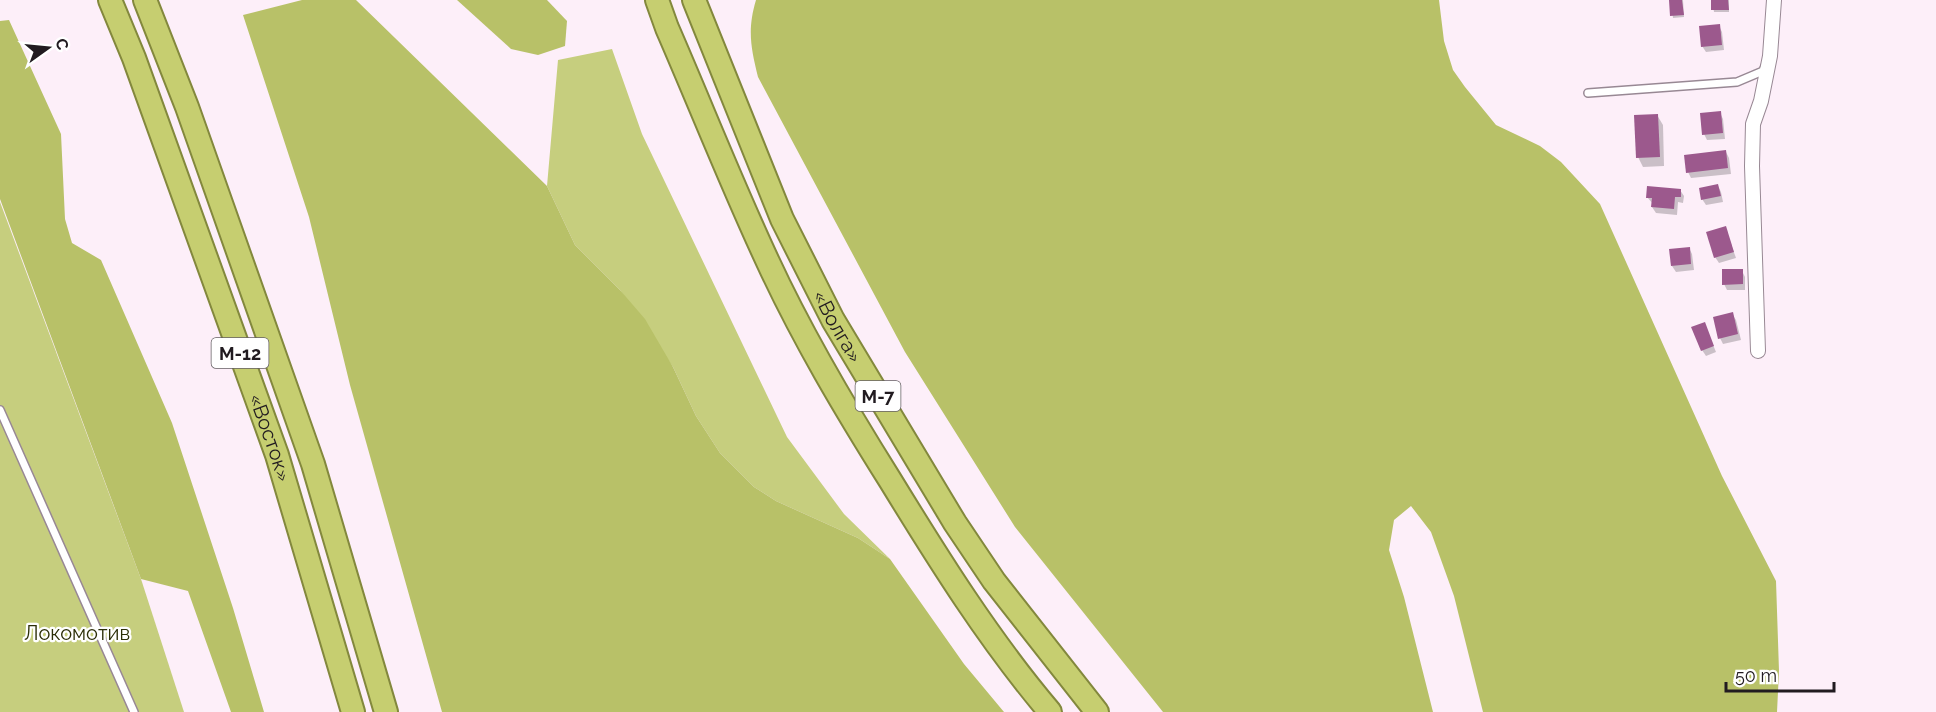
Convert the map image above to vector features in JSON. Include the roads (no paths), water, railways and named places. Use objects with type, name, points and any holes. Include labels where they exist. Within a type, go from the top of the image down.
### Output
[{"type":"highway","name":"«Восток»","points":[[110,0],[134,58],[277,455],[353,712]]},
{"type":"highway","name":"«Восток»","points":[[145,0],[188,107],[313,464],[386,712]]},
{"type":"highway","points":[[640,0],[668,28]]},
{"type":"highway","name":"«Волга»","points":[[657,0],[768,264],[806,339],[924,537],[979,619],[1050,712]]},
{"type":"highway","name":"«Волга»","points":[[694,0],[782,219],[833,320],[955,523],[994,581],[1097,712]]},
{"type":"street","points":[[1758,351],[1752,166],[1753,124],[1761,101],[1770,56],[1774,0]]},
{"type":"lane","points":[[1588,93],[1737,82],[1762,71],[1770,56]]},
{"type":"lane","points":[[0,410],[134,712]]},
{"type":"park label","name":"Локомотив","points":[[77,633]]}]
